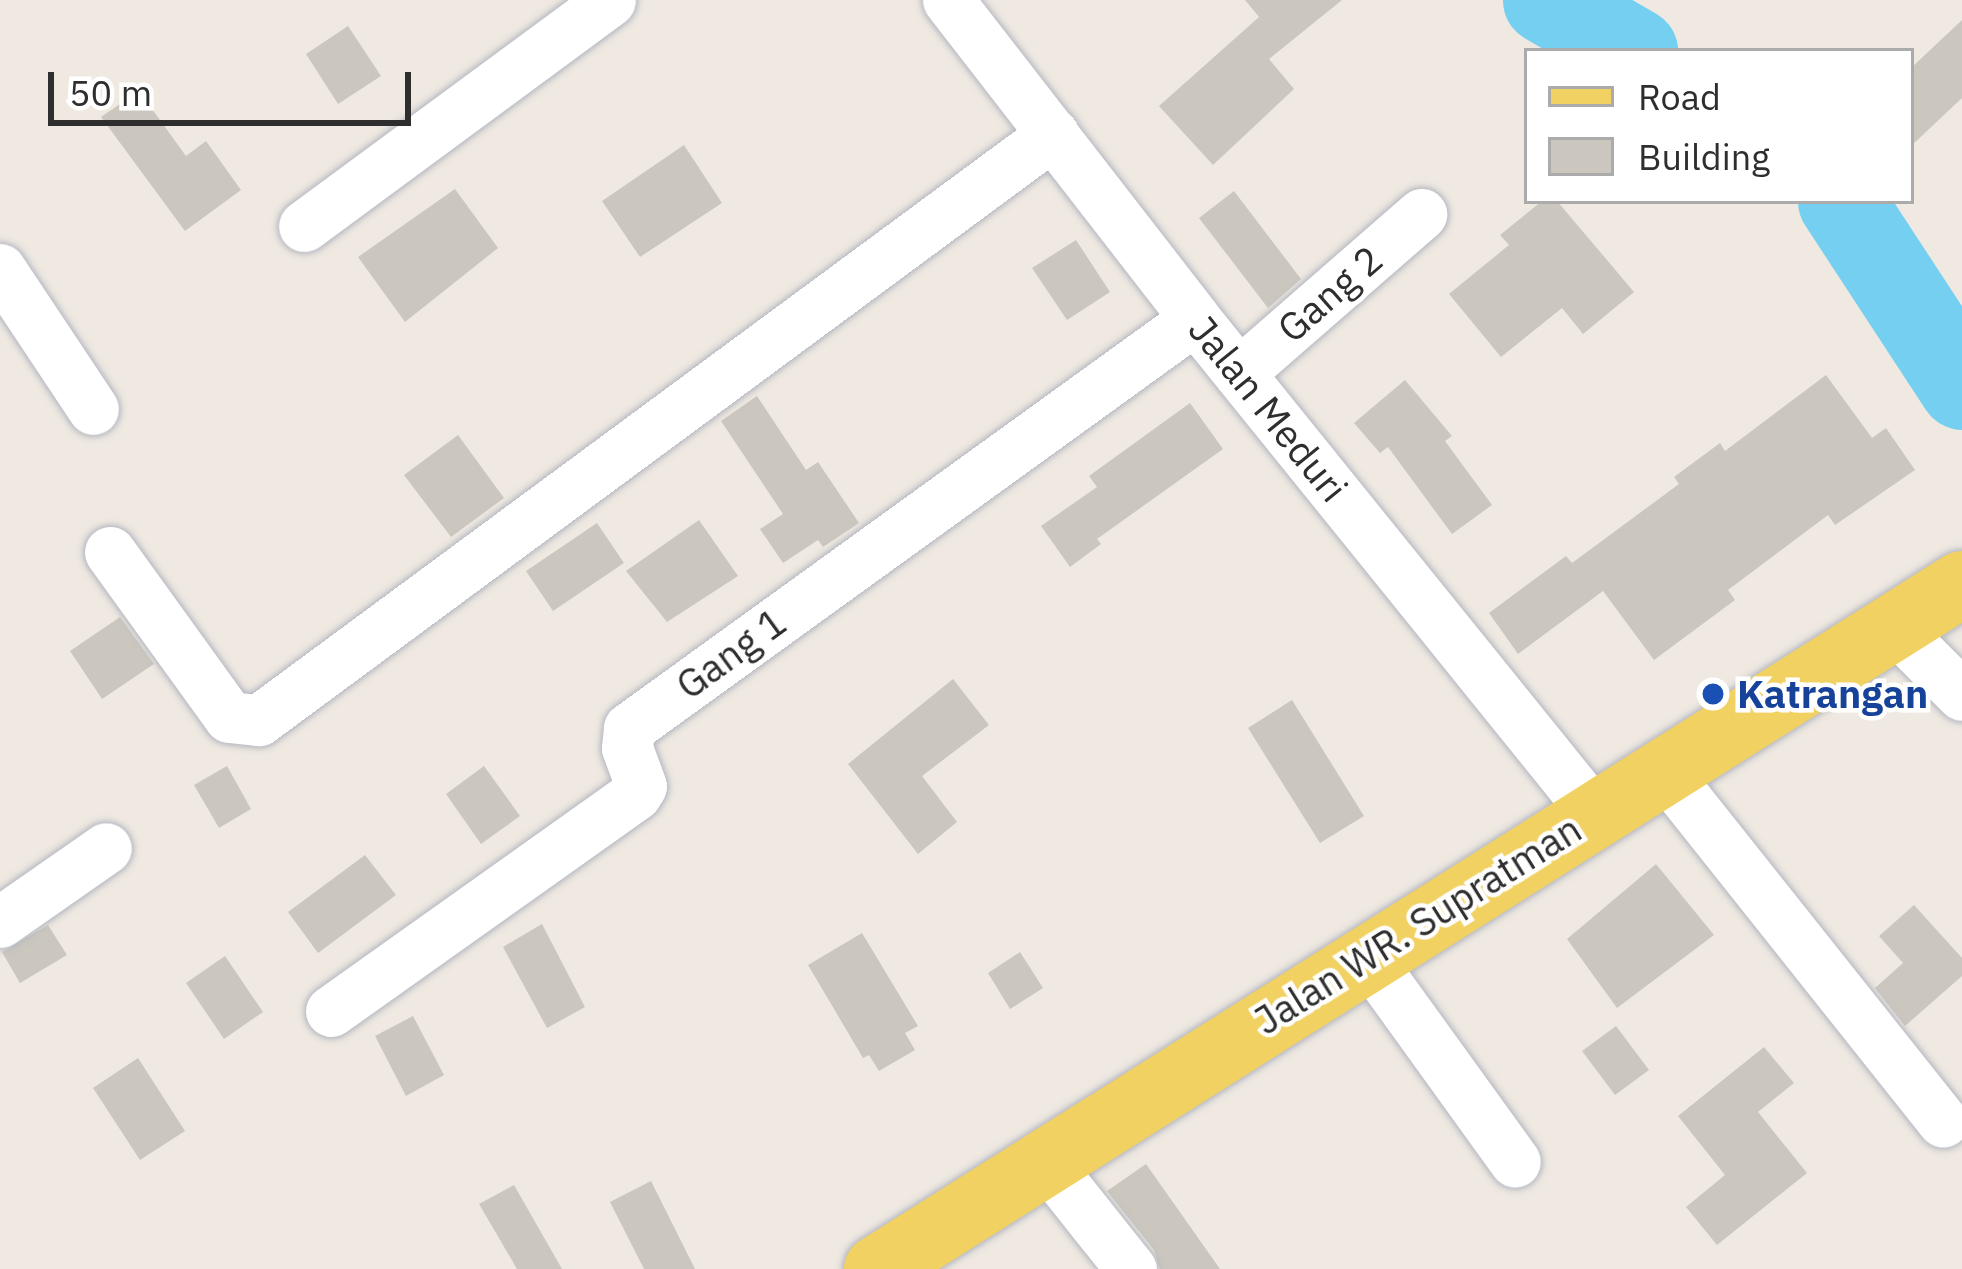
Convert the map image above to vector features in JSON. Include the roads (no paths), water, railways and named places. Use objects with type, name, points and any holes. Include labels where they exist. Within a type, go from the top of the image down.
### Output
[{"type":"main road","name":"Jalan WR. Supratman","points":[[877,1269],[1962,584]]},
{"type":"street","points":[[304,226],[610,0]]},
{"type":"street","name":"Jalan Meduri","points":[[948,0],[1195,319],[1594,813]]},
{"type":"street","points":[[110,551],[229,717],[259,720],[1053,134]]},
{"type":"street","name":"Gang 2","points":[[1239,373],[1421,214]]},
{"type":"street","points":[[0,269],[93,409]]},
{"type":"street","name":"Gang 1","points":[[331,1011],[637,794],[641,786],[627,748],[629,728],[1195,319]]},
{"type":"street","points":[[1894,627],[1962,695]]},
{"type":"street","points":[[1664,771],[1943,1122]]},
{"type":"street","points":[[0,922],[106,848]]},
{"type":"street","points":[[1368,958],[1515,1162]]},
{"type":"street","points":[[1045,1160],[1130,1269]]},
{"type":"waterway","points":[[1546,0],[1629,48]]},
{"type":"waterway","points":[[1843,204],[1962,386]]},
{"type":"place","name":"Katrangan","points":[[1713,694]]}]
